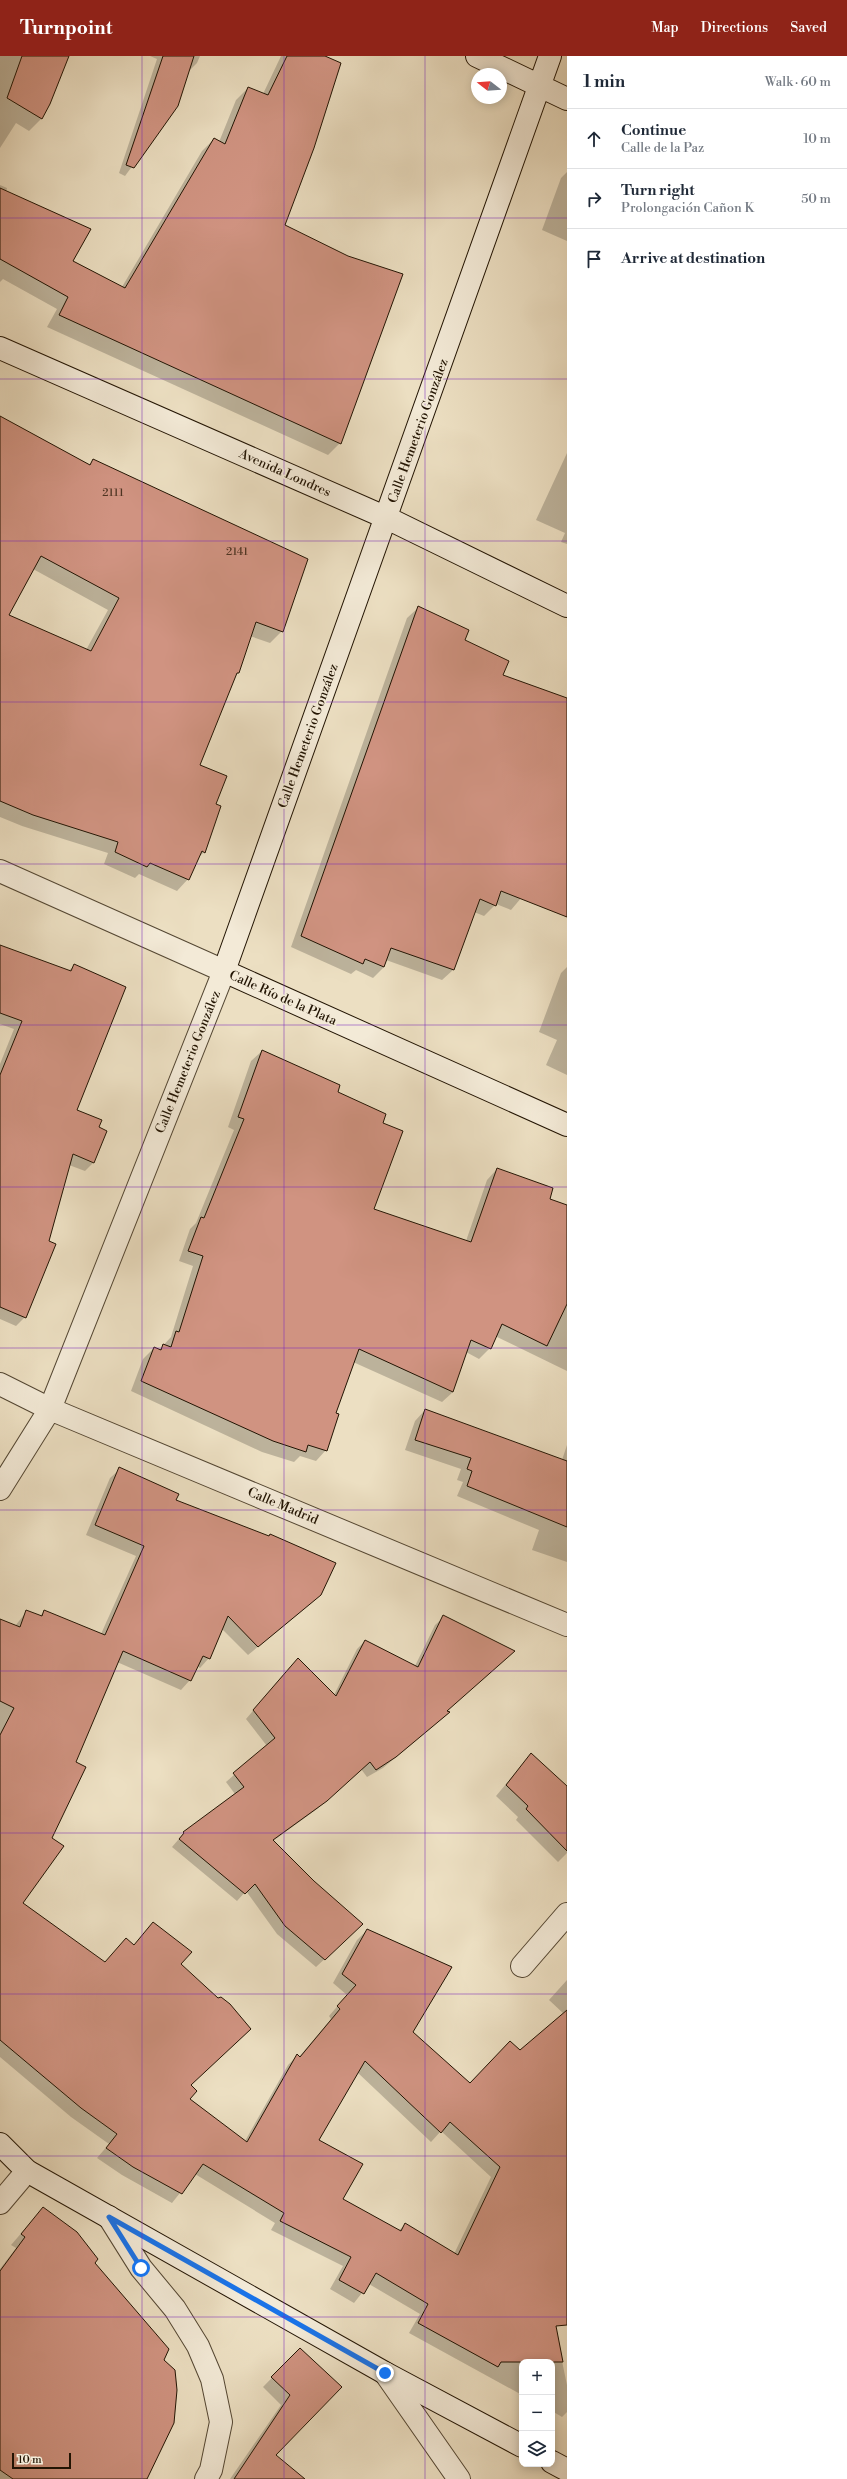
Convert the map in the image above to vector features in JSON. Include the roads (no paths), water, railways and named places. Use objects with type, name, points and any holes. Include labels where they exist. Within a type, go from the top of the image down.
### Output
[{"type":"street","points":[[476,56],[567,99]]},
{"type":"street","name":"Calle Hemeterio González","points":[[0,1489],[50,1409],[224,971],[541,86],[550,56]]},
{"type":"street","name":"Avenida Londres","points":[[0,348],[387,518],[567,606]]},
{"type":"street","name":"Calle Río de la Plata","points":[[0,871],[567,1125]]},
{"type":"street","name":"Calle Madrid","points":[[0,1384],[50,1409],[567,1625]]},
{"type":"street","points":[[522,1966],[567,1914]]},
{"type":"street","points":[[0,2144],[28,2171],[385,2373],[519,2444]]},
{"type":"street","points":[[0,2203],[28,2171]]},
{"type":"street","points":[[109,2217],[141,2268],[175,2308],[198,2346],[212,2379],[220,2422],[211,2470],[206,2479]]},
{"type":"street","points":[[385,2373],[459,2479]]},
{"type":"street","points":[[555,2464],[567,2470]]}]
